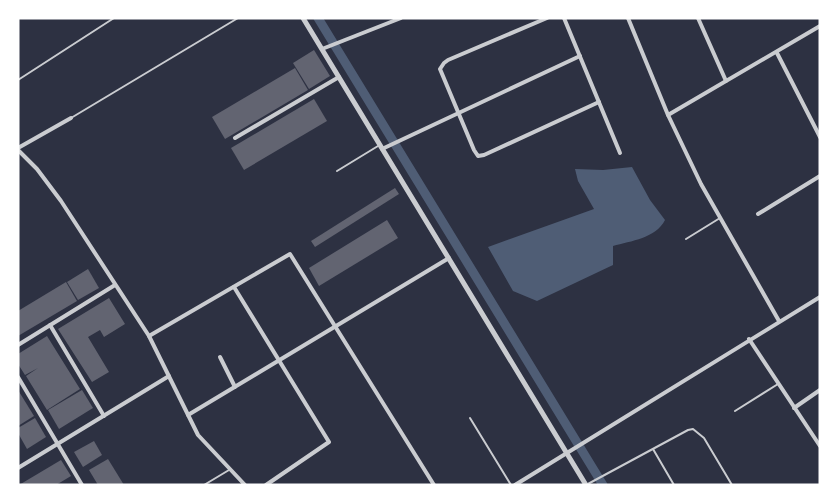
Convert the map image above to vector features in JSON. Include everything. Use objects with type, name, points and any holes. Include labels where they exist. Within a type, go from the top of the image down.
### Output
[{"type":"street","points":[[303,18],[568,451],[586,485]]},
{"type":"street","points":[[322,49],[401,18]]},
{"type":"street","points":[[546,18],[444,63],[440,69],[474,150],[478,156],[484,155],[599,102]]},
{"type":"street","points":[[564,18],[620,153]]},
{"type":"street","points":[[628,18],[668,115],[701,184],[778,321]]},
{"type":"street","points":[[698,18],[726,81]]},
{"type":"street","points":[[668,115],[820,26]]},
{"type":"street","points":[[777,53],[820,137]]},
{"type":"street","points":[[383,146],[580,57]]},
{"type":"street","points":[[236,138],[339,77]]},
{"type":"street","points":[[71,118],[18,149],[37,169],[61,201],[149,336],[198,435],[246,485]]},
{"type":"street","points":[[758,214],[820,176]]},
{"type":"street","points":[[149,336],[290,254],[434,485]]},
{"type":"street","points":[[188,415],[448,258]]},
{"type":"street","points":[[18,345],[115,285]]},
{"type":"street","points":[[234,287],[329,442],[266,485]]},
{"type":"street","points":[[513,485],[820,297]]},
{"type":"street","points":[[50,325],[104,416]]},
{"type":"street","points":[[749,339],[820,446]]},
{"type":"street","points":[[220,357],[235,387]]},
{"type":"street","points":[[18,468],[169,376]]},
{"type":"street","points":[[18,377],[82,485]]},
{"type":"street","points":[[794,408],[820,390]]},
{"type":"lane","points":[[18,80],[114,18]]},
{"type":"lane","points":[[71,118],[238,18]]},
{"type":"lane","points":[[337,171],[383,146]]},
{"type":"lane","points":[[687,239],[720,218]]},
{"type":"lane","points":[[735,411],[778,384]]},
{"type":"lane","points":[[470,418],[513,485]]},
{"type":"lane","points":[[586,485],[693,429],[704,438],[732,485]]},
{"type":"lane","points":[[653,449],[674,485]]},
{"type":"lane","points":[[204,485],[232,469]]},
{"type":"water","points":[[632,167],[650,200],[665,220],[661,226],[642,238],[613,246],[613,265],[537,301],[513,291],[488,247],[594,209],[578,181],[575,169],[603,170]]},
{"type":"building","points":[[314,50],[330,76],[309,89],[293,63]]},
{"type":"building","points":[[295,68],[308,90],[225,139],[212,117]]},
{"type":"building","points":[[314,99],[327,121],[244,170],[231,148]]},
{"type":"building","points":[[395,188],[399,194],[315,247],[311,241]]},
{"type":"building","points":[[387,220],[398,238],[319,286],[309,268]]},
{"type":"building","points":[[88,269],[99,288],[78,300],[67,282]]},
{"type":"building","points":[[66,282],[77,301],[18,336],[18,311]]},
{"type":"building","points":[[109,298],[125,324],[104,337],[100,330],[88,337],[109,372],[92,382],[58,329]]},
{"type":"building","points":[[47,336],[80,389],[47,410],[26,376],[38,368],[25,375],[18,364],[18,354]]},
{"type":"building","points":[[18,390],[34,416],[18,426]]},
{"type":"building","points":[[82,390],[93,408],[59,429],[48,410]]},
{"type":"building","points":[[35,418],[46,437],[27,449],[18,433],[18,428]]},
{"type":"building","points":[[94,441],[102,455],[83,467],[74,452]]},
{"type":"building","points":[[108,459],[124,485],[98,485],[89,470]]},
{"type":"building","points":[[61,460],[71,476],[56,485],[19,485]]},
{"type":"waterway","points":[[318,18],[603,485]]}]
